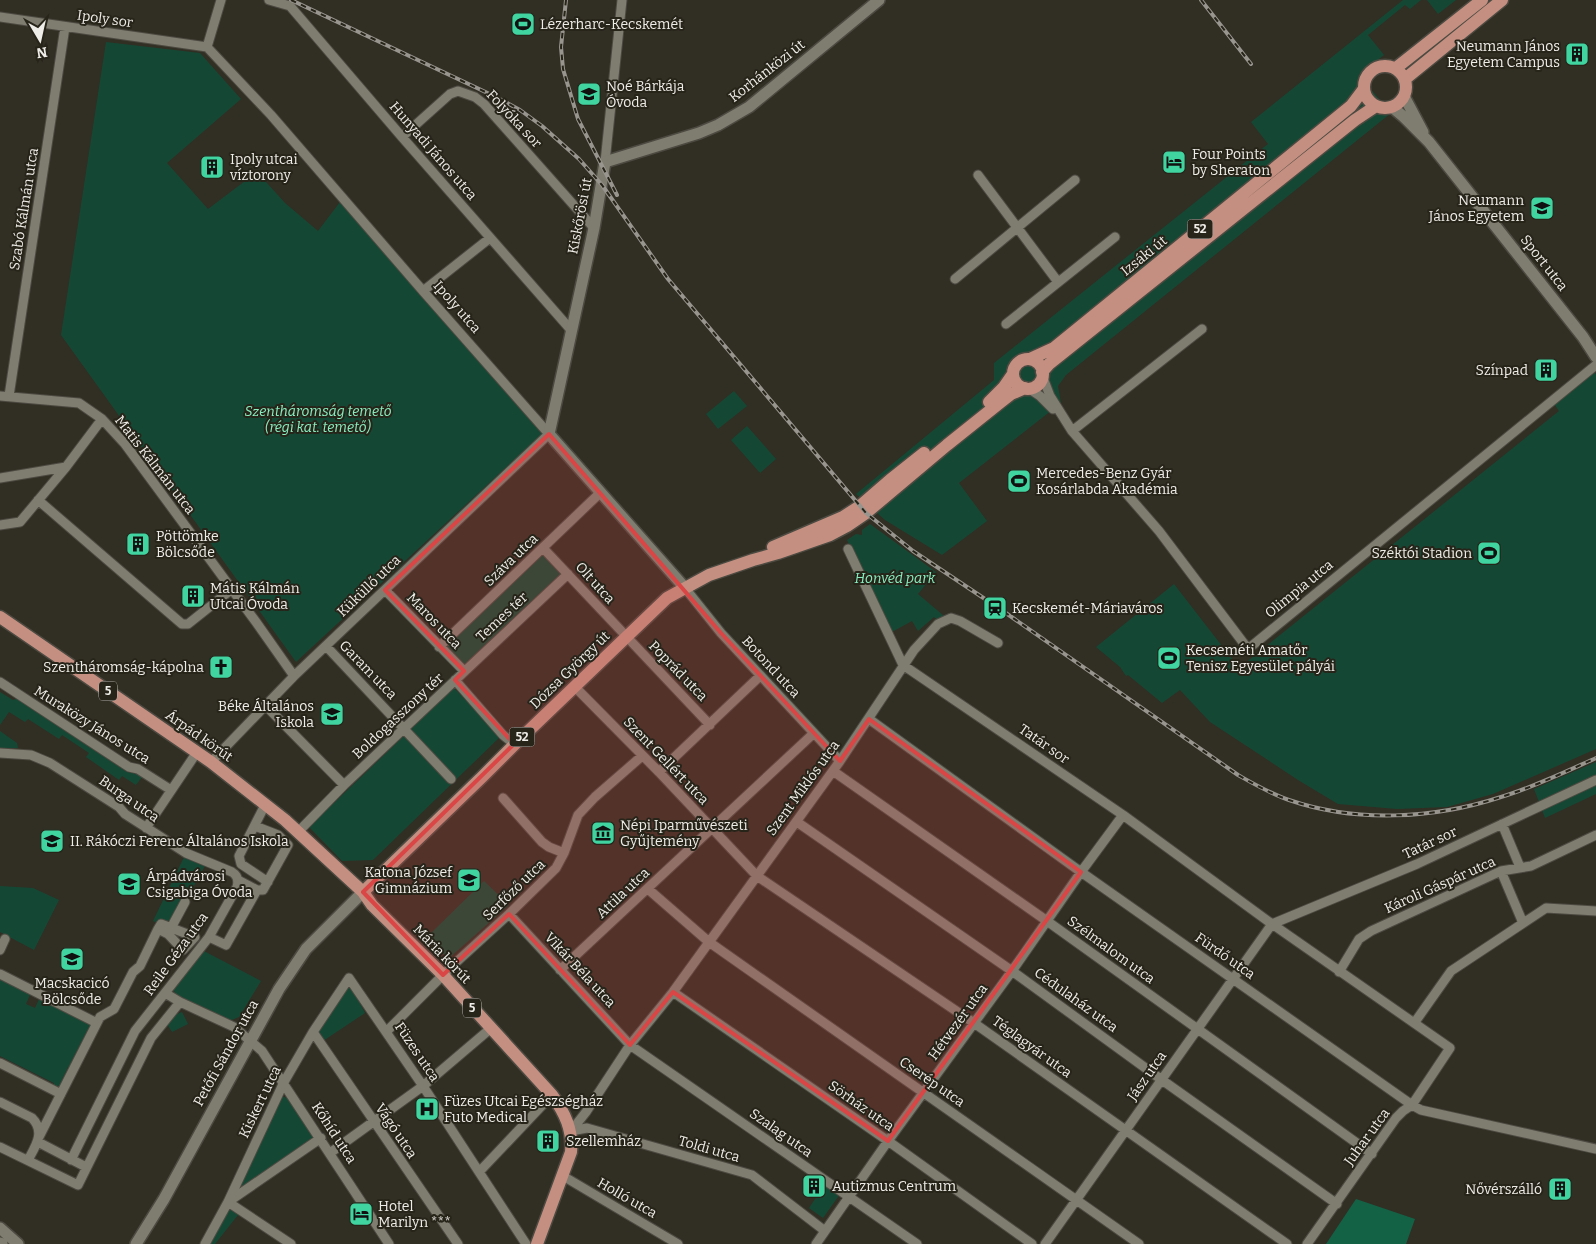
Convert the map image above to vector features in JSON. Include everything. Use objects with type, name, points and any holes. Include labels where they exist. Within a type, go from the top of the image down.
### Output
[{"type":"main road","points":[[1396,68],[1482,0]]},
{"type":"main road","points":[[1405,79],[1502,0]]},
{"type":"main road","points":[[1386,65],[1396,68],[1405,79],[1406,88],[1404,96],[1399,103],[1392,107],[1376,106],[1366,98],[1364,79],[1375,67],[1386,65]]},
{"type":"main road","name":"Izsáki út","points":[[1030,360],[1054,348],[1350,106],[1364,90]]},
{"type":"main road","name":"Izsáki út","points":[[1042,373],[1049,364],[1340,132],[1376,106]]},
{"type":"main road","points":[[1030,360],[1038,363],[1042,373]]},
{"type":"main road","name":"52","points":[[838,525],[890,480],[993,398],[1013,374],[1014,369],[1020,362],[1030,360]]},
{"type":"main road","name":"52","points":[[838,525],[866,513],[1011,394],[1037,385],[1040,382],[1042,373]]},
{"type":"main road","points":[[1013,374],[1017,383],[1026,388]]},
{"type":"main road","name":"Dózsa György út","points":[[363,892],[667,598],[709,575],[778,553],[838,525]]},
{"type":"main road","name":"Árpád körút","points":[[2,618],[211,762],[298,832],[363,892]]},
{"type":"main road","name":"Mária körút","points":[[363,892],[372,904],[443,975],[552,1095],[560,1106],[571,1132]]},
{"type":"main road","name":"5","points":[[537,1244],[571,1152],[571,1132]]},
{"type":"street","points":[[207,47],[221,0]]},
{"type":"street","name":"Hunyadi János utca","points":[[269,0],[290,6],[571,330]]},
{"type":"street","name":"Kiskőrösi út","points":[[549,434],[594,228],[605,162],[622,0]]},
{"type":"street","name":"Korhánközi út","points":[[605,162],[699,133],[718,125],[749,106],[879,0]]},
{"type":"street","name":"Ipoly sor","points":[[0,18],[207,47]]},
{"type":"street","name":"Szabó Kálmán utca","points":[[5,396],[65,27]]},
{"type":"street","name":"Ipoly utca","points":[[207,47],[271,115],[423,291],[685,588]]},
{"type":"street","name":"Folyóka sor","points":[[402,137],[450,94],[458,91],[475,97],[484,104],[594,228]]},
{"type":"street","points":[[1404,96],[1429,142]]},
{"type":"street","points":[[1392,107],[1429,142]]},
{"type":"street","name":"Sport utca","points":[[1429,142],[1584,338],[1596,357]]},
{"type":"street","points":[[978,175],[1058,282]]},
{"type":"street","points":[[955,279],[1074,180]]},
{"type":"street","points":[[423,291],[490,238]]},
{"type":"street","points":[[1006,324],[1115,238]]},
{"type":"street","points":[[1072,431],[1202,328]]},
{"type":"street","name":"Olimpia utca","points":[[1042,373],[1050,396],[1072,431],[1159,531],[1248,648],[1596,365]]},
{"type":"street","name":"Olimpia utca","points":[[1026,388],[1040,396],[1064,420]]},
{"type":"street","name":"Matis Kálmán utca","points":[[5,396],[79,404],[102,420],[125,444],[294,676]]},
{"type":"street","points":[[0,525],[20,522],[102,420]]},
{"type":"street","name":"Küküllő utca","points":[[211,762],[294,676],[549,434]]},
{"type":"street","points":[[0,478],[66,467]]},
{"type":"street","name":"Száva utca","points":[[439,647],[601,492]]},
{"type":"street","points":[[38,500],[182,624],[188,624],[232,589]]},
{"type":"street","name":"Olt utca","points":[[543,548],[626,637]]},
{"type":"street","points":[[848,549],[903,665]]},
{"type":"street","name":"Temes tér","points":[[455,680],[568,574]]},
{"type":"street","name":"Botond utca","points":[[685,588],[721,633],[840,761]]},
{"type":"street","name":"Maros utca","points":[[385,590],[464,672]]},
{"type":"street","name":"Szent Miklós utca","points":[[571,1132],[630,1044],[673,992],[833,771],[914,650],[938,624],[955,619],[998,643]]},
{"type":"street","name":"Poprád utca","points":[[626,637],[710,725]]},
{"type":"street","name":"Garam utca","points":[[326,646],[452,779]]},
{"type":"street","name":"Tatár sor","points":[[903,665],[1123,815],[1339,972],[1415,1022],[1450,1048]]},
{"type":"street","points":[[659,772],[760,676]]},
{"type":"street","name":"Boldogasszony tér","points":[[298,832],[344,785],[455,680],[503,735],[514,744]]},
{"type":"street","name":"Muraközy János utca","points":[[0,682],[129,767],[138,770],[171,790]]},
{"type":"street","name":"Szent Gellért utca","points":[[575,687],[659,772],[757,876]]},
{"type":"street","points":[[265,706],[344,785]]},
{"type":"street","name":"Fürdő utca","points":[[869,719],[1081,872],[1412,1105],[1421,1110],[1596,1149]]},
{"type":"street","name":"Attila utca","points":[[560,970],[814,733]]},
{"type":"street","points":[[146,828],[197,752]]},
{"type":"street","name":"Burga utca","points":[[0,753],[31,755],[50,763],[186,853],[232,872],[236,876],[237,883],[257,890]]},
{"type":"street","name":"Serfőző utca","points":[[387,1032],[443,975],[556,868],[564,854],[578,814],[642,756]]},
{"type":"street","name":"Szélmalom utca","points":[[833,771],[1047,920],[1372,1154]]},
{"type":"street","name":"Tatár sor","points":[[1272,924],[1417,864],[1596,780]]},
{"type":"street","points":[[503,798],[542,842],[549,848],[564,854]]},
{"type":"street","points":[[265,804],[239,856],[241,864],[268,882]]},
{"type":"street","name":"Hétvezér utca","points":[[816,1244],[848,1196],[1123,815]]},
{"type":"street","name":"Cédulaház utca","points":[[796,822],[1012,971],[1337,1204]]},
{"type":"street","points":[[1502,824],[1520,867]]},
{"type":"street","points":[[209,937],[226,945],[257,890],[263,890],[288,845],[278,835],[255,826]]},
{"type":"street","name":"Károli Gáspár utca","points":[[1339,972],[1359,939],[1371,931],[1501,871],[1531,866],[1596,835]]},
{"type":"street","points":[[1501,871],[1523,923]]},
{"type":"street","name":"Téglagyár utca","points":[[757,876],[974,1023],[1287,1244]]},
{"type":"street","name":"Reile Géza utca","points":[[71,1160],[134,1034],[209,937],[237,883]]},
{"type":"street","name":"Cserép utca","points":[[648,889],[709,942],[1140,1244]]},
{"type":"street","name":"Petőfi Sándor utca","points":[[136,1244],[164,1199],[279,989],[306,949],[363,892]]},
{"type":"street","points":[[171,928],[185,902]]},
{"type":"street","points":[[1415,1022],[1451,971],[1546,908],[1596,911]]},
{"type":"street","name":"Vikár Béla utca","points":[[509,914],[630,1044]]},
{"type":"street","points":[[28,1160],[97,1023],[100,1018],[114,1009],[133,972],[140,966],[158,929],[161,924],[195,937],[183,950],[168,934],[158,929]]},
{"type":"street","name":"Jász utca","points":[[1045,1244],[1272,924]]},
{"type":"street","points":[[0,950],[5,939]]},
{"type":"street","points":[[0,974],[97,1023]]},
{"type":"street","name":"Füzes utca","points":[[349,978],[423,1086],[526,1244]]},
{"type":"street","name":"Kiskert utca","points":[[204,1244],[228,1202],[284,1082],[313,1032],[349,978]]},
{"type":"street","name":"Sörház utca","points":[[673,992],[888,1141],[1032,1244]]},
{"type":"street","name":"Kőhíd utca","points":[[164,993],[234,1027],[262,1051],[389,1244]]},
{"type":"street","points":[[0,1146],[78,1185],[149,1042],[180,1002]]},
{"type":"street","points":[[330,1153],[423,1086],[490,1028]]},
{"type":"street","name":"Vágó utca","points":[[313,1032],[458,1244]]},
{"type":"street","points":[[134,1034],[149,1042]]},
{"type":"street","name":"Szalag utca","points":[[630,1044],[917,1244]]},
{"type":"street","name":"Juhar utca","points":[[1307,1244],[1396,1118],[1412,1105],[1450,1048]]},
{"type":"street","points":[[0,1064],[61,1094]]},
{"type":"street","points":[[479,1172],[552,1095]]},
{"type":"street","points":[[0,1102],[32,1118],[38,1125],[38,1140]]},
{"type":"street","points":[[96,1110],[111,1117]]},
{"type":"street","name":"Toldi utca","points":[[571,1132],[586,1128],[752,1175],[825,1231]]},
{"type":"street","points":[[291,1244],[228,1202],[321,1138]]},
{"type":"street","points":[[38,1140],[86,1167]]},
{"type":"street","name":"Holló utca","points":[[563,1176],[678,1244]]},
{"type":"street","points":[[0,1228],[18,1244]]},
{"type":"highlighted area","points":[[549,434],[721,633],[840,761],[869,719],[1081,872],[888,1141],[673,992],[630,1045],[509,914],[443,975],[363,892],[514,744],[455,680],[464,671],[385,590]]},
{"type":"green space","points":[[1403,0],[1421,0],[1410,9],[1405,5],[1368,35],[1384,55],[1359,75],[1391,113],[1066,375],[1058,386],[1061,403],[959,483],[987,521],[942,555],[885,520],[856,494],[994,380],[994,363],[1268,144],[1251,122]]},
{"type":"green space","points":[[1427,0],[1456,0],[1438,14]]},
{"type":"green space","name":"Szentháromság temető (régi kat. temető)","points":[[106,42],[200,53],[241,99],[167,163],[208,209],[257,172],[285,203],[318,231],[340,202],[542,434],[296,662],[61,335]]},
{"type":"green space","name":"Széktói Stadion","points":[[1591,365],[1596,375],[1596,749],[1493,794],[1447,807],[1397,809],[1338,804],[1210,722],[1180,690],[1162,703],[1128,675],[1126,676],[1120,667],[1096,647],[1174,584],[1239,668],[1559,411],[1550,398]]},
{"type":"green space","points":[[734,391],[747,406],[718,429],[706,414]]},
{"type":"green space","points":[[747,426],[776,459],[760,473],[731,440]]},
{"type":"green space","name":"Honvéd park","points":[[870,524],[936,572],[918,594],[944,616],[939,621],[934,617],[918,631],[912,621],[892,632],[847,540],[856,534],[862,535],[862,530]]},
{"type":"green space","points":[[542,553],[562,574],[464,668],[444,647]]},
{"type":"green space","points":[[454,688],[501,736],[373,860],[342,861],[309,827]]},
{"type":"green space","points":[[0,692],[13,700],[18,698],[127,772],[142,777],[136,785],[122,776],[119,780],[86,757],[89,753],[62,735],[59,739],[28,719],[25,722],[9,712],[0,725]]},
{"type":"green space","points":[[0,731],[17,743],[18,748],[0,748]]},
{"type":"green space","points":[[1596,762],[1596,794],[1545,818],[1534,789]]},
{"type":"green space","points":[[186,853],[207,862],[171,928],[153,921]]},
{"type":"green space","points":[[484,881],[509,905],[448,959],[427,937]]},
{"type":"green space","points":[[0,886],[33,888],[59,900],[34,950],[0,932]]},
{"type":"green space","points":[[202,950],[261,981],[239,1017],[227,1022],[176,994],[174,991],[174,985]]},
{"type":"green space","points":[[0,974],[32,990],[26,1004],[35,1008],[41,995],[92,1021],[71,1062],[76,1065],[73,1069],[68,1067],[62,1080],[66,1083],[61,1094],[51,1089],[54,1083],[0,1056]]},
{"type":"green space","points":[[349,982],[365,1013],[323,1041],[317,1032]]},
{"type":"green space","points":[[182,1012],[188,1024],[172,1032],[167,1024],[175,1015]]},
{"type":"green space","points":[[282,1096],[289,1099],[315,1139],[235,1193]]},
{"type":"green space","points":[[825,1184],[840,1194],[823,1218],[809,1208]]},
{"type":"green space","points":[[1356,1199],[1415,1219],[1406,1244],[1326,1244]]},
{"type":"green space","points":[[229,1208],[238,1215],[215,1244],[209,1244]]},
{"type":"railway","points":[[291,0],[496,97],[520,110],[542,126],[579,159],[602,185],[668,279],[866,513],[913,551],[1003,611],[1238,775],[1276,795],[1315,807],[1368,815],[1422,814],[1449,810],[1501,797],[1525,789],[1596,758]]},
{"type":"railway","points":[[566,0],[561,47],[563,69],[578,119],[617,195]]},
{"type":"railway","points":[[1201,0],[1251,64]]},
{"type":"place","name":"Lézerharc-Kecskemét","points":[[523,24]]},
{"type":"place","name":"Neumann János Egyetem Campus","points":[[1577,54]]},
{"type":"place","name":"Noé Bárkája Óvoda","points":[[589,94]]},
{"type":"place","name":"Four Points by Sheraton","points":[[1174,162]]},
{"type":"place","name":"Ipoly utcai víztorony","points":[[212,167]]},
{"type":"place","name":"Neumann János Egyetem","points":[[1542,208]]},
{"type":"place","name":"Színpad","points":[[1546,370]]},
{"type":"place","name":"Mercedes-Benz Gyár Kosárlabda Akadémia","points":[[1019,481]]},
{"type":"place","name":"Pöttömke Bölcsőde","points":[[138,544]]},
{"type":"place","name":"Széktói Stadion","points":[[1489,553]]},
{"type":"place","name":"Mátis Kálmán Utcai Óvoda","points":[[193,596]]},
{"type":"place","name":"Kecskemét-Máriaváros","points":[[995,608]]},
{"type":"place","name":"Kecseméti Amatőr Tenisz Egyesület pályái","points":[[1169,658]]},
{"type":"place","name":"Szentháromság-kápolna","points":[[221,667]]},
{"type":"place","name":"Béke Általános Iskola","points":[[332,714]]},
{"type":"place","name":"Népi Iparművészeti Gyűjtemény","points":[[603,833]]},
{"type":"place","name":"II. Rákóczi Ferenc Általános Iskola","points":[[52,841]]},
{"type":"place","name":"Katona József Gimnázium","points":[[469,880]]},
{"type":"place","name":"Árpádvárosi Csigabiga Óvoda","points":[[129,884]]},
{"type":"place","name":"Macskacicó Bölcsőde","points":[[72,959]]},
{"type":"place","name":"Füzes Utcai Egészségház Futo Medical","points":[[427,1109]]},
{"type":"place","name":"Szellemház","points":[[548,1141]]},
{"type":"place","name":"Autizmus Centrum","points":[[814,1186]]},
{"type":"place","name":"Nővérszálló","points":[[1560,1189]]},
{"type":"place","name":"Hotel Marilyn ***","points":[[361,1214]]}]
